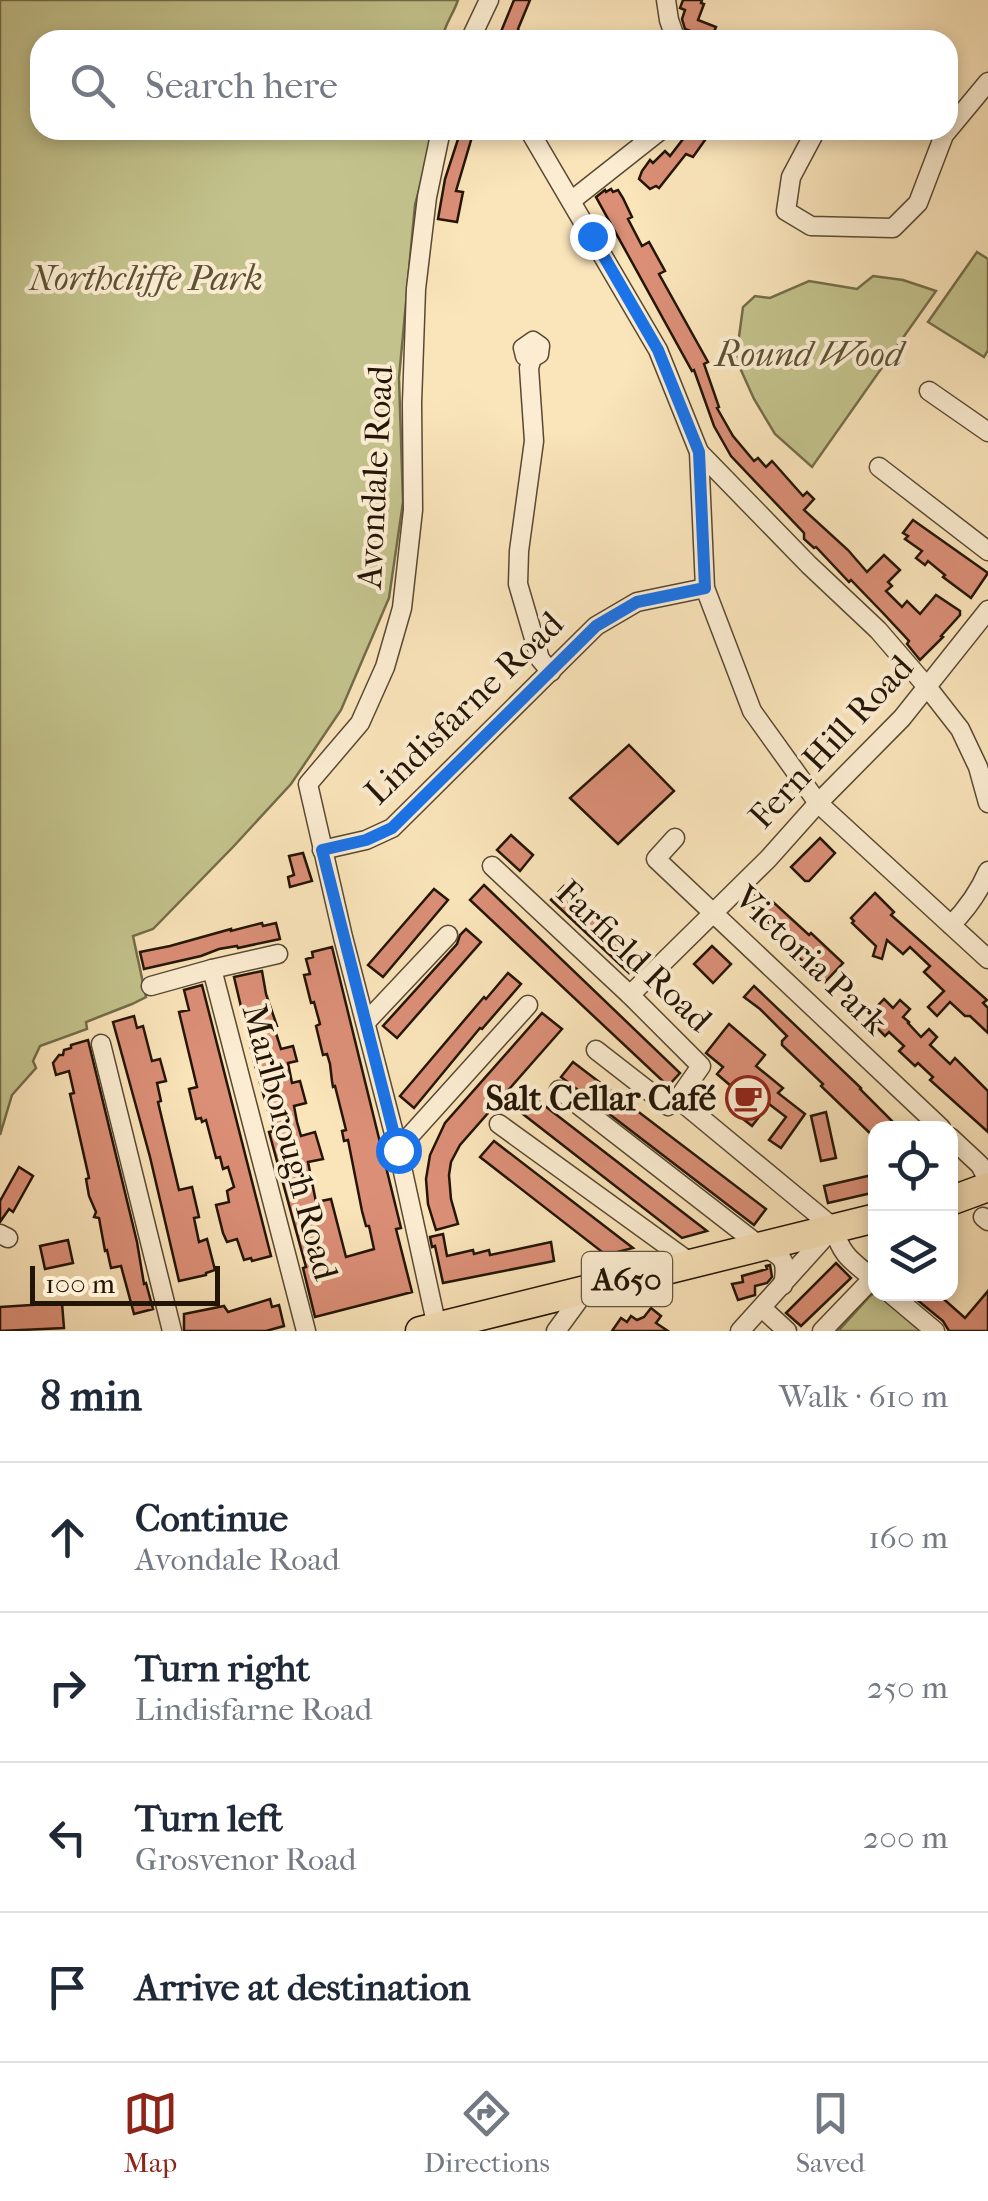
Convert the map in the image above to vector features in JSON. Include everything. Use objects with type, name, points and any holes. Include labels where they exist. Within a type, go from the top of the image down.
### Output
[{"type":"highway","points":[[958,1197],[988,1184]]},
{"type":"highway","name":"A650","points":[[429,1329],[868,1220]]},
{"type":"street","points":[[475,30],[489,0]]},
{"type":"street","points":[[666,0],[672,30]]},
{"type":"street","points":[[958,118],[988,82]]},
{"type":"street","name":"Avondale Road","points":[[429,1329],[398,1150],[308,784],[360,723],[385,667],[402,608],[413,510],[416,289],[426,196],[438,140]]},
{"type":"street","points":[[535,140],[658,350],[699,452],[705,588],[752,711],[818,802],[988,959]]},
{"type":"street","points":[[571,201],[648,140]]},
{"type":"street","points":[[811,140],[791,177],[786,211],[811,226],[892,228],[918,203],[942,140]]},
{"type":"street","points":[[532,358],[529,368],[534,441],[518,552],[518,584],[540,659],[551,672]]},
{"type":"street","points":[[929,391],[988,432]]},
{"type":"street","points":[[699,452],[809,566],[878,630],[928,688],[960,728],[978,767],[988,803]]},
{"type":"street","points":[[879,467],[988,551]]},
{"type":"street","name":"Lindisfarne Road","points":[[322,850],[366,840],[392,828],[596,626],[637,602],[705,588]]},
{"type":"street","name":"Fern Hill Road","points":[[630,995],[768,859],[818,802],[902,718],[987,615]]},
{"type":"street","name":"Victoria Park","points":[[675,838],[656,858],[933,1121]]},
{"type":"street","name":"Farfield Road","points":[[492,866],[701,1066],[678,1099]]},
{"type":"street","points":[[951,925],[963,913],[988,871]]},
{"type":"street","points":[[367,1021],[448,935]]},
{"type":"street","points":[[151,986],[278,954]]},
{"type":"street","name":"Marlborough Road","points":[[212,968],[306,1331]]},
{"type":"street","points":[[398,1150],[528,1005]]},
{"type":"street","points":[[101,1044],[172,1331]]},
{"type":"street","points":[[596,1050],[668,1106],[678,1099],[834,1228],[838,1246],[868,1274]]},
{"type":"street","points":[[559,1090],[760,1246],[784,1260],[784,1285]]},
{"type":"street","points":[[499,1124],[691,1263]]},
{"type":"street","points":[[958,1145],[980,1164],[988,1184]]},
{"type":"street","points":[[740,1331],[834,1228]]},
{"type":"street","points":[[822,1331],[868,1285]]},
{"type":"street","points":[[556,1331],[586,1289]]},
{"type":"street","points":[[898,1301],[934,1331]]},
{"type":"street","points":[[762,1308],[788,1331]]},
{"type":"green space","name":"Northcliffe Park","points":[[0,0],[458,0],[445,30],[30,30],[30,140],[432,140],[415,205],[399,378],[403,502],[389,598],[341,710],[291,784],[153,929],[133,936],[146,997],[86,1022],[87,1029],[40,1046],[33,1061],[36,1068],[12,1095],[0,1135]]},
{"type":"green space","points":[[977,252],[988,259],[988,350],[984,357],[928,322]]},
{"type":"green space","name":"Round Wood","points":[[873,276],[903,280],[936,291],[812,467],[775,434],[736,359],[743,307],[755,296],[770,298],[809,281],[857,289]]},
{"type":"green space","points":[[868,1298],[891,1301],[927,1331],[838,1331]]},
{"type":"building","points":[[514,0],[530,0],[519,30],[502,30]]},
{"type":"building","points":[[683,0],[702,0],[698,20],[716,27],[715,30],[685,29],[685,10],[680,8]]},
{"type":"building","points":[[458,140],[471,140],[456,191],[463,192],[457,222],[438,219]]},
{"type":"building","points":[[682,140],[705,140],[693,157],[686,154],[659,188],[650,189],[639,179],[650,160],[653,163],[665,151],[670,156]]},
{"type":"building","points":[[611,189],[618,190],[623,198],[632,217],[628,219],[642,246],[649,242],[665,271],[659,274],[708,362],[704,364],[717,408],[733,436],[754,461],[758,458],[766,467],[772,461],[803,496],[807,492],[814,499],[804,510],[867,572],[884,555],[900,570],[888,582],[892,586],[886,591],[902,607],[907,601],[920,614],[936,595],[960,611],[943,637],[920,660],[907,644],[909,641],[851,580],[804,539],[804,533],[731,456],[714,426],[694,370],[596,197]]},
{"type":"building","points":[[913,520],[988,573],[971,598],[928,561],[925,565],[916,558],[922,551],[903,533]]},
{"type":"building","points":[[629,745],[674,791],[618,844],[570,798]]},
{"type":"building","points":[[511,835],[533,855],[520,871],[497,850]]},
{"type":"building","points":[[820,838],[835,853],[805,881],[791,867]]},
{"type":"building","points":[[303,853],[312,881],[290,887],[288,877],[294,875],[289,856]]},
{"type":"building","points":[[484,885],[680,1073],[668,1086],[470,900]]},
{"type":"building","points":[[564,886],[642,959],[629,973],[551,900]]},
{"type":"building","points":[[434,889],[448,900],[383,977],[368,965]]},
{"type":"building","points":[[760,890],[843,963],[825,982],[795,954],[801,948],[748,903]]},
{"type":"building","points":[[875,893],[894,912],[891,915],[987,1000],[983,1003],[988,1008],[988,1033],[950,1002],[937,1016],[928,1007],[944,991],[924,972],[930,966],[910,947],[903,954],[887,940],[882,959],[873,956],[876,946],[851,918]]},
{"type":"building","points":[[276,923],[280,939],[219,949],[144,969],[140,952]]},
{"type":"building","points":[[466,929],[481,942],[397,1038],[383,1026]]},
{"type":"building","points":[[712,946],[731,964],[713,983],[694,964]]},
{"type":"building","points":[[332,947],[401,1228],[396,1229],[412,1292],[315,1317],[303,1268],[306,1267],[269,1132],[274,1131],[234,977],[262,971],[281,1049],[293,1046],[297,1061],[288,1063],[292,1083],[300,1081],[306,1103],[294,1106],[297,1122],[301,1136],[315,1132],[323,1159],[308,1162],[316,1202],[331,1199],[346,1257],[374,1249],[348,1140],[344,1141],[342,1131],[346,1130],[330,1064],[327,1054],[323,1055],[316,1026],[320,1024],[304,975],[310,974],[306,959],[313,957],[312,952]]},
{"type":"building","points":[[508,973],[521,984],[414,1108],[400,1096]]},
{"type":"building","points":[[202,985],[271,1256],[252,1261],[244,1260],[237,1239],[227,1242],[223,1233],[216,1205],[229,1202],[227,1191],[234,1187],[228,1167],[223,1169],[220,1157],[216,1158],[206,1120],[196,1119],[189,1089],[197,1087],[179,1012],[189,1010],[184,990]]},
{"type":"building","points":[[754,986],[892,1121],[868,1121],[868,1131],[782,1045],[787,1036],[744,997]]},
{"type":"building","points":[[884,999],[893,1008],[900,1000],[910,1009],[903,1017],[921,1037],[929,1029],[937,1037],[930,1045],[950,1064],[955,1058],[988,1091],[988,1132],[930,1080],[933,1077],[918,1063],[915,1066],[899,1051],[904,1046],[889,1032],[885,1036],[871,1022],[874,1020],[869,1015]]},
{"type":"building","points":[[542,1013],[562,1029],[460,1145],[449,1175],[458,1224],[436,1230],[426,1179],[430,1155],[445,1123]]},
{"type":"building","points":[[134,1016],[137,1028],[143,1026],[152,1061],[160,1059],[166,1081],[157,1083],[161,1101],[158,1102],[179,1190],[192,1187],[199,1217],[194,1218],[199,1242],[207,1239],[215,1270],[206,1275],[179,1281],[113,1022]]},
{"type":"building","points":[[729,1024],[765,1055],[756,1066],[783,1088],[778,1093],[805,1114],[781,1148],[769,1140],[786,1117],[769,1104],[752,1126],[734,1112],[745,1098],[717,1074],[723,1067],[706,1053]]},
{"type":"building","points":[[88,1040],[153,1309],[134,1314],[121,1266],[111,1268],[99,1218],[94,1217],[69,1071],[56,1075],[53,1063],[71,1045]]},
{"type":"building","points":[[573,1062],[766,1209],[754,1225],[561,1077]]},
{"type":"building","points":[[532,1096],[707,1231],[682,1238],[519,1111]]},
{"type":"building","points":[[826,1112],[836,1158],[821,1161],[811,1116]]},
{"type":"building","points":[[494,1141],[633,1248],[606,1255],[480,1157]]},
{"type":"building","points":[[19,1167],[33,1176],[13,1212],[9,1209],[0,1222],[0,1201]]},
{"type":"building","points":[[868,1176],[868,1194],[828,1203],[824,1186]]},
{"type":"building","points":[[443,1234],[447,1256],[473,1250],[474,1254],[489,1250],[490,1255],[551,1242],[554,1261],[443,1283],[430,1237]]},
{"type":"building","points":[[68,1240],[73,1263],[45,1269],[40,1246]]},
{"type":"building","points":[[836,1263],[851,1278],[801,1326],[786,1313]]},
{"type":"building","points":[[770,1265],[772,1277],[767,1283],[755,1286],[755,1295],[738,1300],[732,1284],[743,1282],[742,1276]]},
{"type":"building","points":[[988,1291],[988,1331],[949,1331],[919,1301],[946,1301],[965,1318]]},
{"type":"building","points":[[270,1299],[272,1307],[279,1305],[284,1326],[266,1331],[184,1331],[184,1314],[224,1306],[228,1312]]},
{"type":"building","points":[[62,1303],[64,1328],[0,1331],[0,1307]]},
{"type":"building","points":[[651,1308],[661,1316],[656,1323],[668,1331],[612,1331],[621,1318],[627,1322],[631,1316],[637,1320]]},
{"type":"place","name":"Salt Cellar Café","points":[[748,1098]]},
{"type":"route","points":[[398,1150],[322,850],[366,840],[392,828],[596,626],[637,602],[705,588],[699,452],[658,350],[592,236]]}]
